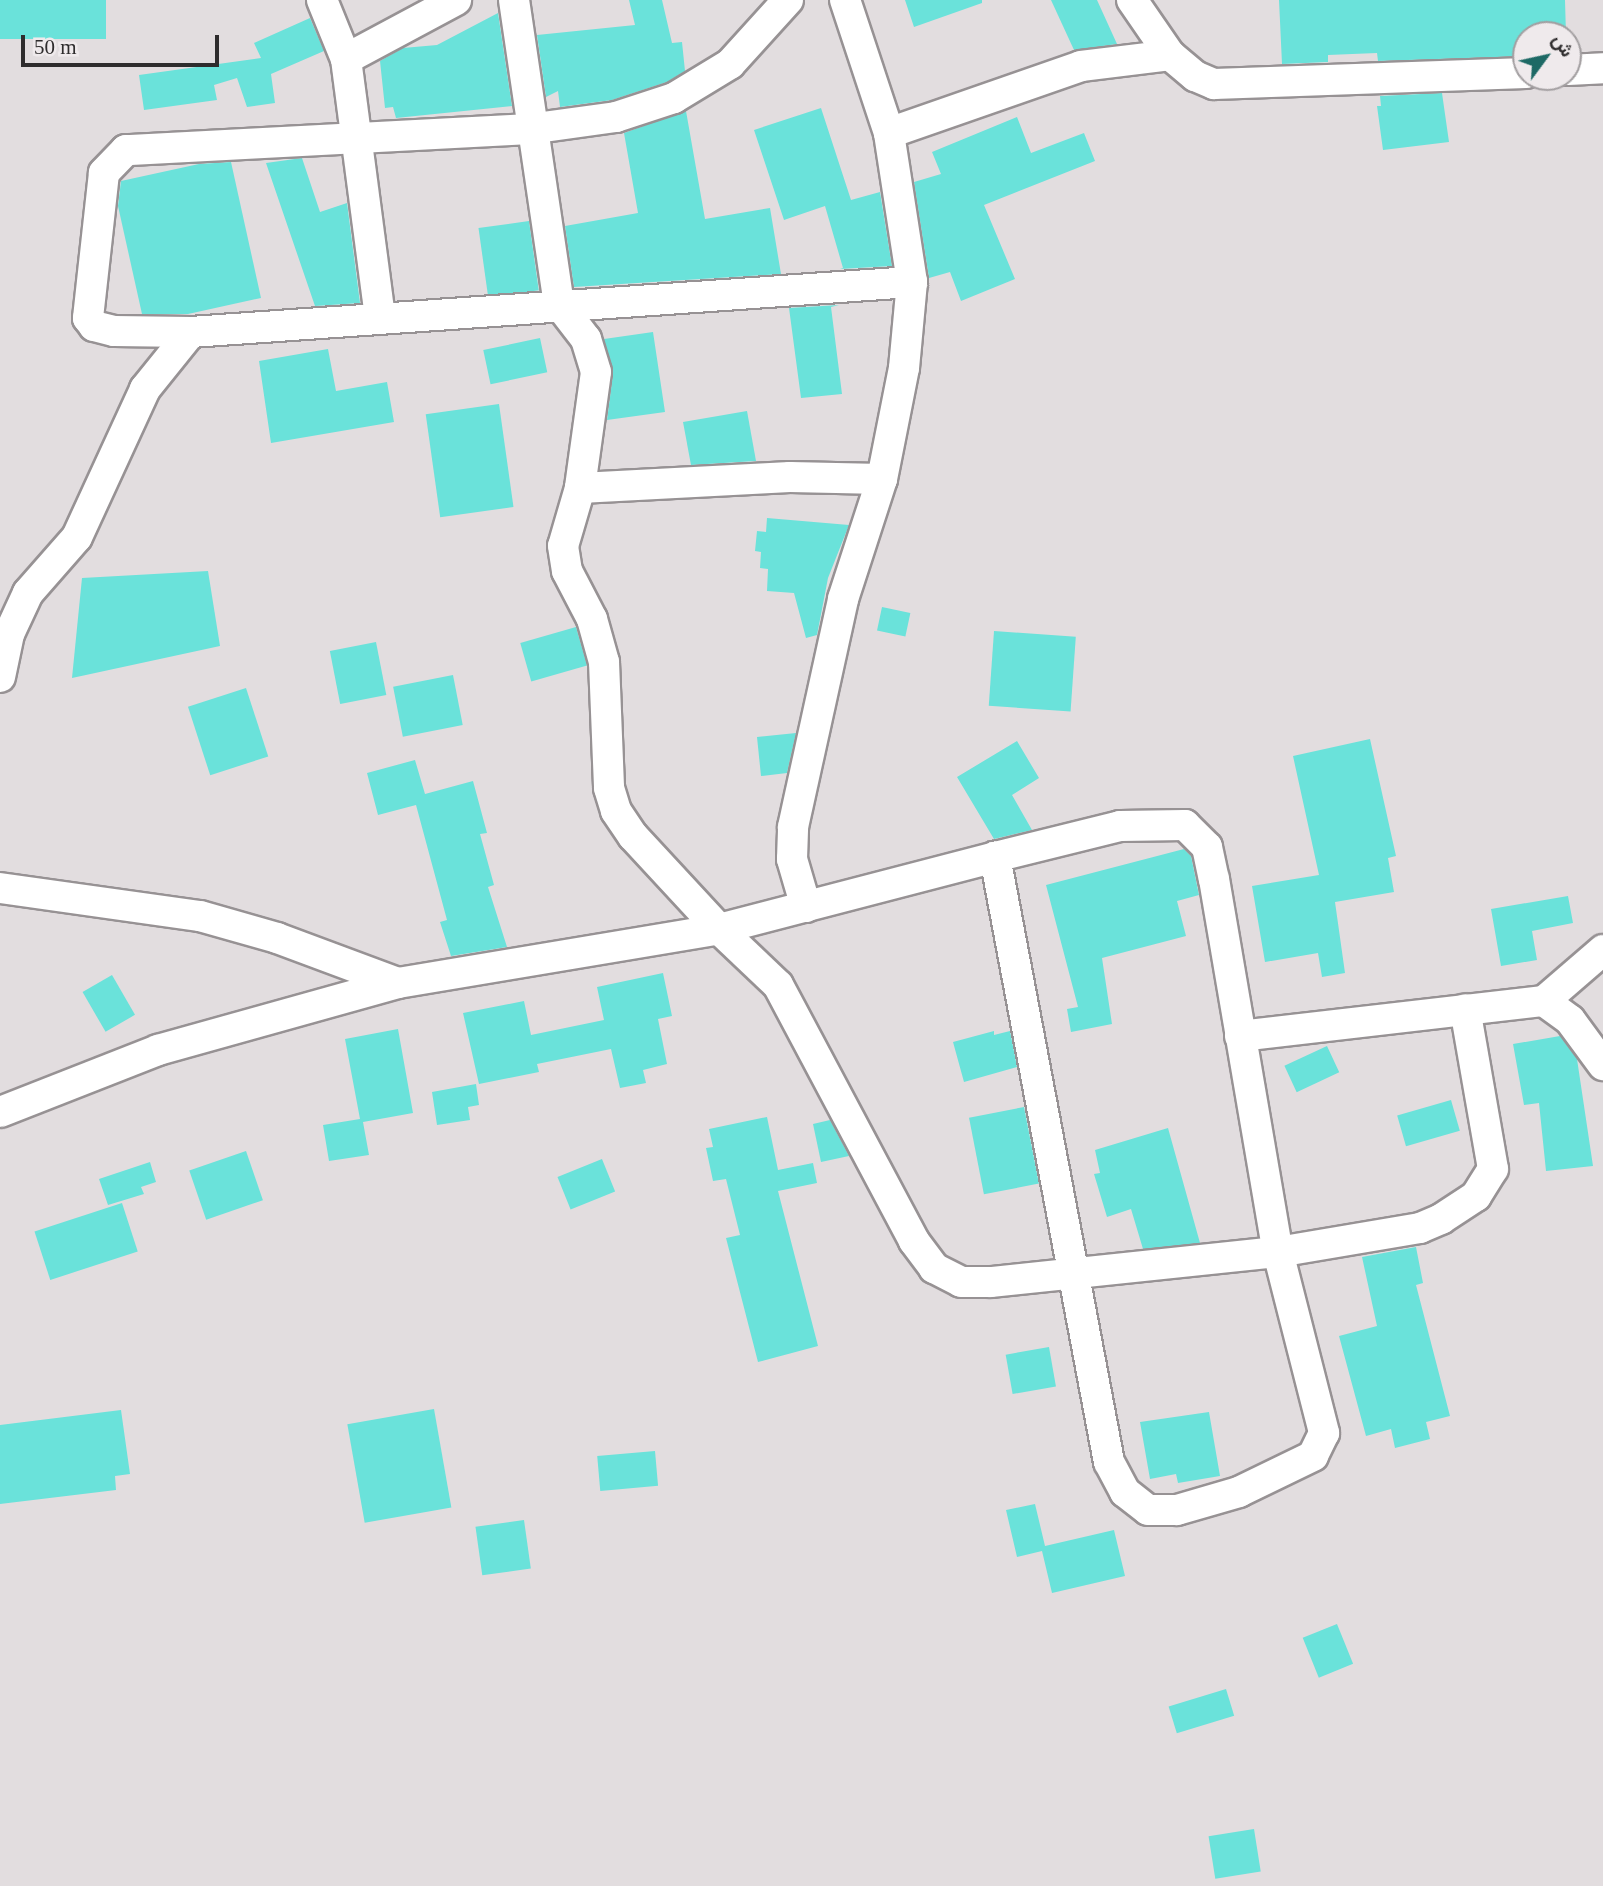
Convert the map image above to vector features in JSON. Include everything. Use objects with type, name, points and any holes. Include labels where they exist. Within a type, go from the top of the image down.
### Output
[{"type":"street","points":[[322,0],[346,59],[380,319]]},
{"type":"street","points":[[346,59],[456,0]]},
{"type":"street","points":[[514,0],[530,129],[559,304],[586,339],[596,372],[580,488],[564,546],[568,570],[592,619],[604,662],[609,788],[616,811],[633,836],[719,929],[766,971],[788,999],[914,1241],[934,1268],[961,1282],[1278,1252],[1420,1228],[1461,1206],[1488,1181],[1493,1154],[1465,1009]]},
{"type":"street","points":[[788,0],[730,64],[674,98],[616,117],[530,129],[356,141],[133,148],[109,165],[101,188],[88,318],[94,326],[114,331],[191,332],[559,304],[912,282]]},
{"type":"street","points":[[806,907],[792,859],[793,827],[843,599],[882,479],[904,368],[912,282],[889,133],[845,0]]},
{"type":"street","points":[[1132,0],[1170,55],[1195,76],[1214,84],[1512,73]]},
{"type":"street","points":[[889,133],[1081,66],[1170,55]]},
{"type":"street","points":[[1582,69],[1603,68]]},
{"type":"street","points":[[0,677],[9,634],[29,593],[77,537],[145,389],[191,332]]},
{"type":"street","points":[[580,488],[790,477],[882,479]]},
{"type":"street","points":[[0,1112],[158,1050],[398,983],[719,929],[995,857],[1120,826],[1169,823],[1193,830],[1207,847],[1278,1252],[1323,1441],[1313,1456],[1280,1475],[1177,1510],[1142,1507],[1116,1479],[1106,1448],[995,857]]},
{"type":"street","points":[[0,888],[200,916],[277,938],[398,983]]},
{"type":"street","points":[[1240,1036],[1544,1000],[1603,950]]},
{"type":"street","points":[[1544,1000],[1570,1020],[1603,1065]]},
{"type":"building","points":[[0,0],[106,0],[106,39],[0,39]]},
{"type":"building","points":[[629,0],[662,0],[672,43],[682,42],[685,71],[667,82],[612,100],[560,107],[558,91],[546,97],[537,35],[635,25]]},
{"type":"building","points":[[905,0],[982,0],[982,3],[914,27]]},
{"type":"building","points":[[1051,0],[1097,0],[1117,44],[1074,50]]},
{"type":"building","points":[[1279,0],[1565,0],[1566,21],[1512,21],[1512,56],[1378,61],[1377,53],[1328,55],[1328,62],[1282,64]]},
{"type":"building","points":[[498,13],[512,106],[396,118],[393,107],[385,108],[380,61],[403,48],[437,45]]},
{"type":"building","points":[[310,18],[324,51],[271,74],[275,103],[247,107],[237,78],[214,85],[217,100],[144,110],[139,75],[261,58],[254,43]]},
{"type":"building","points":[[1442,93],[1449,142],[1383,150],[1377,106],[1381,106],[1380,96]]},
{"type":"building","points":[[821,108],[851,200],[880,192],[892,266],[840,269],[843,268],[825,206],[784,220],[754,130]]},
{"type":"building","points":[[686,111],[705,219],[770,208],[781,274],[574,287],[565,226],[638,213],[624,133]]},
{"type":"building","points":[[1017,117],[1031,153],[1084,133],[1095,161],[984,205],[1015,279],[961,301],[950,272],[929,278],[914,182],[941,174],[932,152]]},
{"type":"building","points":[[302,158],[320,212],[347,203],[360,303],[315,306],[266,163]]},
{"type":"building","points":[[231,162],[261,298],[188,314],[142,314],[118,206],[121,181],[199,164]]},
{"type":"building","points":[[529,221],[539,290],[488,297],[478,228]]},
{"type":"building","points":[[839,305],[831,307],[842,394],[801,398],[789,308]]},
{"type":"building","points":[[653,332],[665,412],[607,420],[613,374],[604,339]]},
{"type":"building","points":[[540,338],[547,372],[491,384],[483,350]]},
{"type":"building","points":[[328,349],[336,391],[387,382],[394,422],[271,443],[259,361]]},
{"type":"building","points":[[499,404],[513,507],[440,517],[426,414]]},
{"type":"building","points":[[747,411],[756,461],[691,465],[683,422]]},
{"type":"building","points":[[767,518],[849,525],[828,578],[817,635],[806,638],[794,593],[767,591],[768,569],[760,568],[761,552],[755,551],[757,531],[766,532]]},
{"type":"building","points":[[208,571],[220,646],[72,678],[82,578]]},
{"type":"building","points":[[882,607],[910,613],[905,637],[877,630]]},
{"type":"building","points":[[576,627],[587,665],[531,681],[520,643]]},
{"type":"building","points":[[994,631],[1076,637],[1071,712],[989,706]]},
{"type":"building","points":[[376,642],[386,695],[340,704],[330,651]]},
{"type":"building","points":[[453,675],[463,725],[403,737],[393,687]]},
{"type":"building","points":[[246,688],[268,756],[210,775],[188,707]]},
{"type":"building","points":[[796,733],[787,773],[761,776],[757,737]]},
{"type":"building","points":[[1370,739],[1396,856],[1388,858],[1394,892],[1335,902],[1345,973],[1322,977],[1318,953],[1265,962],[1252,886],[1319,875],[1293,756]]},
{"type":"building","points":[[1017,741],[1039,778],[1012,795],[1032,830],[994,839],[957,777]]},
{"type":"building","points":[[415,760],[425,794],[473,781],[487,833],[480,834],[494,885],[488,887],[507,947],[451,956],[440,922],[447,920],[416,805],[378,815],[367,773]]},
{"type":"building","points":[[1184,849],[1191,856],[1199,895],[1177,901],[1186,936],[1102,958],[1112,1024],[1071,1032],[1067,1009],[1078,1007],[1046,885]]},
{"type":"building","points":[[1568,896],[1573,923],[1532,931],[1537,960],[1501,966],[1491,909]]},
{"type":"building","points":[[663,973],[672,1016],[658,1019],[667,1064],[643,1070],[646,1083],[620,1088],[611,1049],[537,1064],[539,1072],[479,1084],[463,1013],[524,1001],[531,1035],[604,1020],[597,987]]},
{"type":"building","points":[[112,975],[135,1015],[106,1032],[83,992]]},
{"type":"building","points":[[398,1029],[413,1113],[363,1122],[369,1155],[329,1161],[323,1125],[360,1119],[345,1039]]},
{"type":"building","points":[[994,1031],[994,1035],[1010,1031],[1017,1067],[964,1082],[953,1042]]},
{"type":"building","points":[[1560,1036],[1577,1059],[1593,1166],[1546,1171],[1539,1103],[1524,1105],[1513,1044]]},
{"type":"building","points":[[1327,1046],[1339,1072],[1297,1092],[1284,1066]]},
{"type":"building","points":[[476,1084],[479,1105],[468,1107],[470,1120],[437,1125],[432,1092]]},
{"type":"building","points":[[1451,1100],[1460,1131],[1406,1146],[1397,1115]]},
{"type":"building","points":[[1024,1107],[1039,1184],[984,1194],[969,1118]]},
{"type":"building","points":[[767,1117],[778,1170],[813,1163],[817,1183],[778,1191],[818,1346],[758,1362],[726,1238],[740,1235],[726,1179],[713,1181],[706,1148],[713,1147],[709,1129]]},
{"type":"building","points":[[830,1120],[849,1156],[821,1162],[813,1124]]},
{"type":"building","points":[[1168,1128],[1200,1243],[1143,1249],[1131,1209],[1107,1217],[1094,1174],[1100,1173],[1095,1150]]},
{"type":"building","points":[[246,1151],[263,1200],[206,1220],[189,1171]]},
{"type":"building","points":[[602,1159],[615,1191],[571,1209],[557,1177]]},
{"type":"building","points":[[150,1162],[156,1182],[141,1187],[144,1194],[108,1205],[99,1179]]},
{"type":"building","points":[[122,1203],[138,1252],[50,1280],[35,1231]]},
{"type":"building","points":[[1416,1247],[1423,1283],[1416,1285],[1450,1416],[1426,1422],[1430,1439],[1395,1448],[1391,1429],[1366,1436],[1339,1336],[1377,1326],[1362,1257]]},
{"type":"building","points":[[1049,1347],[1056,1386],[1013,1394],[1006,1355]]},
{"type":"building","points":[[434,1409],[451,1507],[365,1523],[347,1424]]},
{"type":"building","points":[[121,1410],[130,1474],[115,1476],[116,1490],[0,1504],[0,1425]]},
{"type":"building","points":[[1209,1412],[1220,1476],[1178,1483],[1176,1474],[1150,1479],[1140,1422]]},
{"type":"building","points":[[655,1451],[658,1486],[600,1491],[597,1456]]},
{"type":"building","points":[[1035,1504],[1045,1546],[1114,1530],[1125,1576],[1052,1593],[1042,1551],[1017,1557],[1006,1510]]},
{"type":"building","points":[[524,1520],[531,1569],[482,1575],[475,1527]]},
{"type":"building","points":[[1337,1624],[1353,1664],[1319,1678],[1303,1638]]},
{"type":"building","points":[[1226,1689],[1234,1716],[1177,1733],[1169,1707]]},
{"type":"building","points":[[1254,1829],[1261,1871],[1215,1879],[1209,1836]]}]
